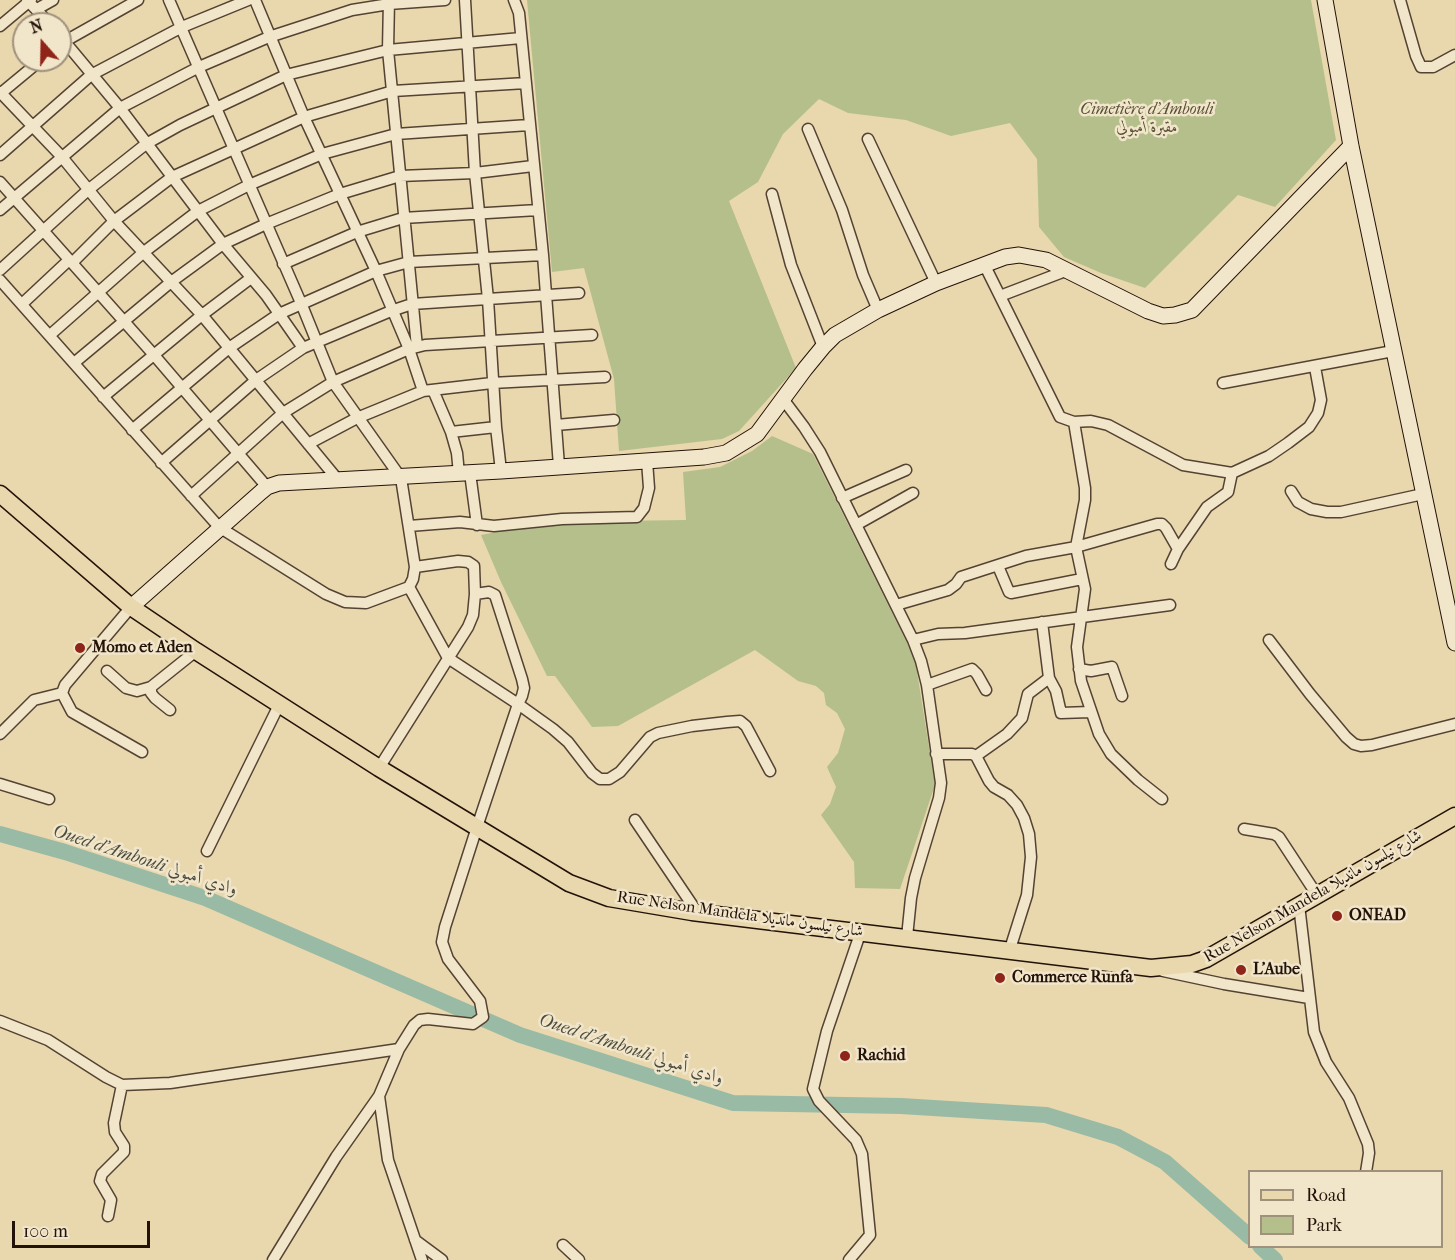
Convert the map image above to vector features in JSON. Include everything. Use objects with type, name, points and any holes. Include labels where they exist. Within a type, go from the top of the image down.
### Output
[{"type":"main road","name":"Rue Nelson Mandela شارع نيلسون مانديلا","points":[[0,494],[131,607],[196,651],[379,768],[569,883],[609,898],[697,912],[1151,968],[1192,964],[1206,959],[1455,816]]},
{"type":"street","points":[[0,26],[31,3],[52,0]]},
{"type":"street","points":[[72,35],[138,0]]},
{"type":"street","points":[[0,280],[219,527],[326,594],[345,602],[366,603],[409,587],[415,567],[401,478],[333,382],[169,0]]},
{"type":"street","points":[[0,155],[91,75],[182,27],[248,0]]},
{"type":"street","points":[[255,0],[304,117],[376,271],[391,310],[413,348],[428,391],[451,432],[477,525]]},
{"type":"street","points":[[0,210],[120,108],[198,67],[269,37],[352,10],[389,2],[445,0]]},
{"type":"street","points":[[465,0],[474,172],[488,298],[492,383],[501,471]]},
{"type":"street","points":[[514,0],[519,13],[543,255],[559,466]]},
{"type":"street","points":[[1325,0],[1351,146],[1455,643]]},
{"type":"street","points":[[1400,0],[1421,67],[1433,68],[1455,55]]},
{"type":"street","points":[[389,2],[388,50],[409,262],[413,348]]},
{"type":"street","points":[[0,270],[88,190],[146,144],[180,125],[286,75],[388,50],[521,38]]},
{"type":"street","points":[[72,52],[120,108],[303,348]]},
{"type":"street","points":[[26,72],[0,93],[33,125],[114,221],[202,315],[338,480]]},
{"type":"street","points":[[22,304],[114,221],[172,177],[233,147],[304,117],[393,91],[526,83]]},
{"type":"street","points":[[50,335],[144,252],[198,211],[249,185],[322,154],[396,134],[529,124]]},
{"type":"street","points":[[808,129],[842,210],[863,275],[878,309]]},
{"type":"street","points":[[868,139],[936,283]]},
{"type":"street","points":[[142,752],[72,712],[62,693],[65,685],[131,607],[267,487],[279,483],[401,478],[704,457],[726,453],[757,434],[823,347],[835,335],[878,309],[936,283],[1005,257],[1019,255],[1046,260],[1148,311],[1163,316],[1192,310],[1351,146]]},
{"type":"street","points":[[74,363],[171,282],[223,244],[266,224],[340,194],[400,176],[533,166]]},
{"type":"street","points":[[0,182],[154,355],[267,487]]},
{"type":"street","points":[[772,194],[792,265],[823,347]]},
{"type":"street","points":[[283,264],[357,232],[403,218],[538,210]]},
{"type":"street","points":[[132,430],[229,348],[279,314],[376,271],[409,262],[484,256],[543,255]]},
{"type":"street","points":[[984,264],[1060,417],[1074,422],[1091,421],[1108,425],[1183,465],[1232,473],[1269,456],[1309,427],[1318,413],[1322,400],[1315,367]]},
{"type":"street","points":[[1000,296],[1068,270]]},
{"type":"street","points":[[103,397],[202,315],[251,278]]},
{"type":"street","points":[[161,463],[256,380],[303,348],[391,310],[412,304],[579,293]]},
{"type":"street","points":[[190,496],[283,413],[333,382],[413,348],[592,335]]},
{"type":"street","points":[[1223,383],[1393,351]]},
{"type":"street","points":[[308,444],[357,418],[428,391],[492,383],[605,377]]},
{"type":"street","points":[[783,399],[820,452],[913,640],[927,685],[941,783],[939,798],[915,878],[907,937]]},
{"type":"street","points":[[556,425],[614,420]]},
{"type":"street","points":[[1074,422],[1085,488],[1085,500],[1076,547],[1085,589],[1077,647],[1078,669],[1090,712],[1099,734],[1112,754],[1138,780],[1162,799]]},
{"type":"street","points":[[451,432],[496,427]]},
{"type":"street","points":[[409,526],[460,522],[477,525],[515,524],[562,519],[637,516],[644,508],[649,488],[647,461]]},
{"type":"street","points":[[842,498],[906,470]]},
{"type":"street","points":[[1171,564],[1178,549],[1207,507],[1228,492],[1232,473]]},
{"type":"street","points":[[1291,491],[1298,502],[1311,509],[1327,512],[1341,512],[1423,494]]},
{"type":"street","points":[[856,525],[913,493]]},
{"type":"street","points":[[896,605],[948,590],[961,577],[1026,555],[1076,547],[1157,524],[1166,528],[1178,549]]},
{"type":"street","points":[[379,768],[470,621],[475,594],[474,566],[468,562],[458,561],[415,567]]},
{"type":"street","points":[[998,566],[1011,593],[1082,579]]},
{"type":"street","points":[[409,587],[448,658],[553,729],[600,779],[609,779],[620,772],[650,737],[673,729],[740,721],[746,726],[770,771]]},
{"type":"street","points":[[273,1260],[336,1156],[379,1096],[399,1049],[414,1025],[420,1020],[429,1019],[473,1024],[483,1017],[480,1001],[448,959],[442,942],[477,826],[524,688],[495,594],[489,592],[475,594]]},
{"type":"street","points":[[913,640],[938,634],[965,633],[1080,619],[1170,605]]},
{"type":"street","points":[[1042,622],[1049,678],[1056,691],[1060,713],[1090,712]]},
{"type":"street","points":[[1269,640],[1310,694],[1354,744],[1372,745],[1455,724]]},
{"type":"street","points":[[107,671],[117,681],[133,690],[151,687],[196,651]]},
{"type":"street","points":[[1078,669],[1091,671],[1112,667],[1122,696]]},
{"type":"street","points":[[927,685],[972,669],[986,690]]},
{"type":"street","points":[[976,756],[1007,734],[1022,718],[1028,693],[1049,678]]},
{"type":"street","points":[[151,687],[151,693],[155,698],[170,710]]},
{"type":"street","points":[[0,734],[34,700],[62,693]]},
{"type":"street","points":[[207,851],[279,705]]},
{"type":"street","points":[[936,754],[976,756],[989,781],[994,787],[1008,795],[1024,818],[1029,834],[1031,857],[1027,895],[1010,950]]},
{"type":"street","points":[[0,784],[49,799]]},
{"type":"street","points":[[635,820],[697,912]]},
{"type":"street","points":[[1244,830],[1274,834],[1279,837],[1317,895]]},
{"type":"street","points":[[1299,905],[1314,1032],[1326,1062],[1349,1098],[1368,1144],[1366,1170]]},
{"type":"street","points":[[849,1260],[870,1235],[862,1154],[856,1140],[819,1101],[813,1089],[822,1047],[861,932]]},
{"type":"street","points":[[1151,968],[1224,984],[1310,998]]},
{"type":"street","points":[[0,1021],[48,1040],[122,1085],[170,1083],[399,1049]]},
{"type":"street","points":[[108,1216],[111,1200],[100,1181],[102,1174],[124,1152],[124,1146],[115,1132],[114,1123],[122,1085]]},
{"type":"street","points":[[379,1096],[388,1160],[422,1260]]},
{"type":"street","points":[[415,1240],[442,1260]]},
{"type":"street","points":[[563,1245],[579,1260]]},
{"type":"green space","name":"Cimetière d'Ambouli مقبرة أمبولي","points":[[527,0],[1311,0],[1336,140],[1275,207],[1238,195],[1145,288],[1064,257],[1039,227],[1037,159],[1010,123],[951,136],[906,120],[848,113],[819,99],[783,134],[758,182],[729,201],[796,368],[739,431],[722,439],[619,451],[614,379],[584,268],[552,272]]},
{"type":"green space","points":[[772,436],[813,454],[915,659],[935,785],[900,889],[855,888],[854,862],[821,815],[830,804],[836,787],[827,767],[838,753],[845,729],[837,713],[826,705],[824,693],[816,686],[798,681],[755,650],[618,726],[592,727],[555,676],[547,676],[501,582],[481,535],[546,522],[686,520],[683,472],[720,467],[752,451]]},
{"type":"waterway","name":"Oued d'Ambouli وادي أمبولي","points":[[0,834],[65,852],[205,898],[520,1035],[733,1103],[901,1106],[1046,1115],[1118,1137],[1165,1162],[1248,1235]]},
{"type":"waterway","name":"Oued d'Ambouli وادي أمبولي","points":[[1262,1248],[1275,1260]]},
{"type":"place","name":"Momo et Aden","points":[[80,648]]},
{"type":"place","name":"ONEAD","points":[[1337,916]]},
{"type":"place","name":"L'Aube","points":[[1241,970]]},
{"type":"place","name":"Commerce Runfa","points":[[1000,978]]},
{"type":"place","name":"Rachid","points":[[845,1056]]}]
